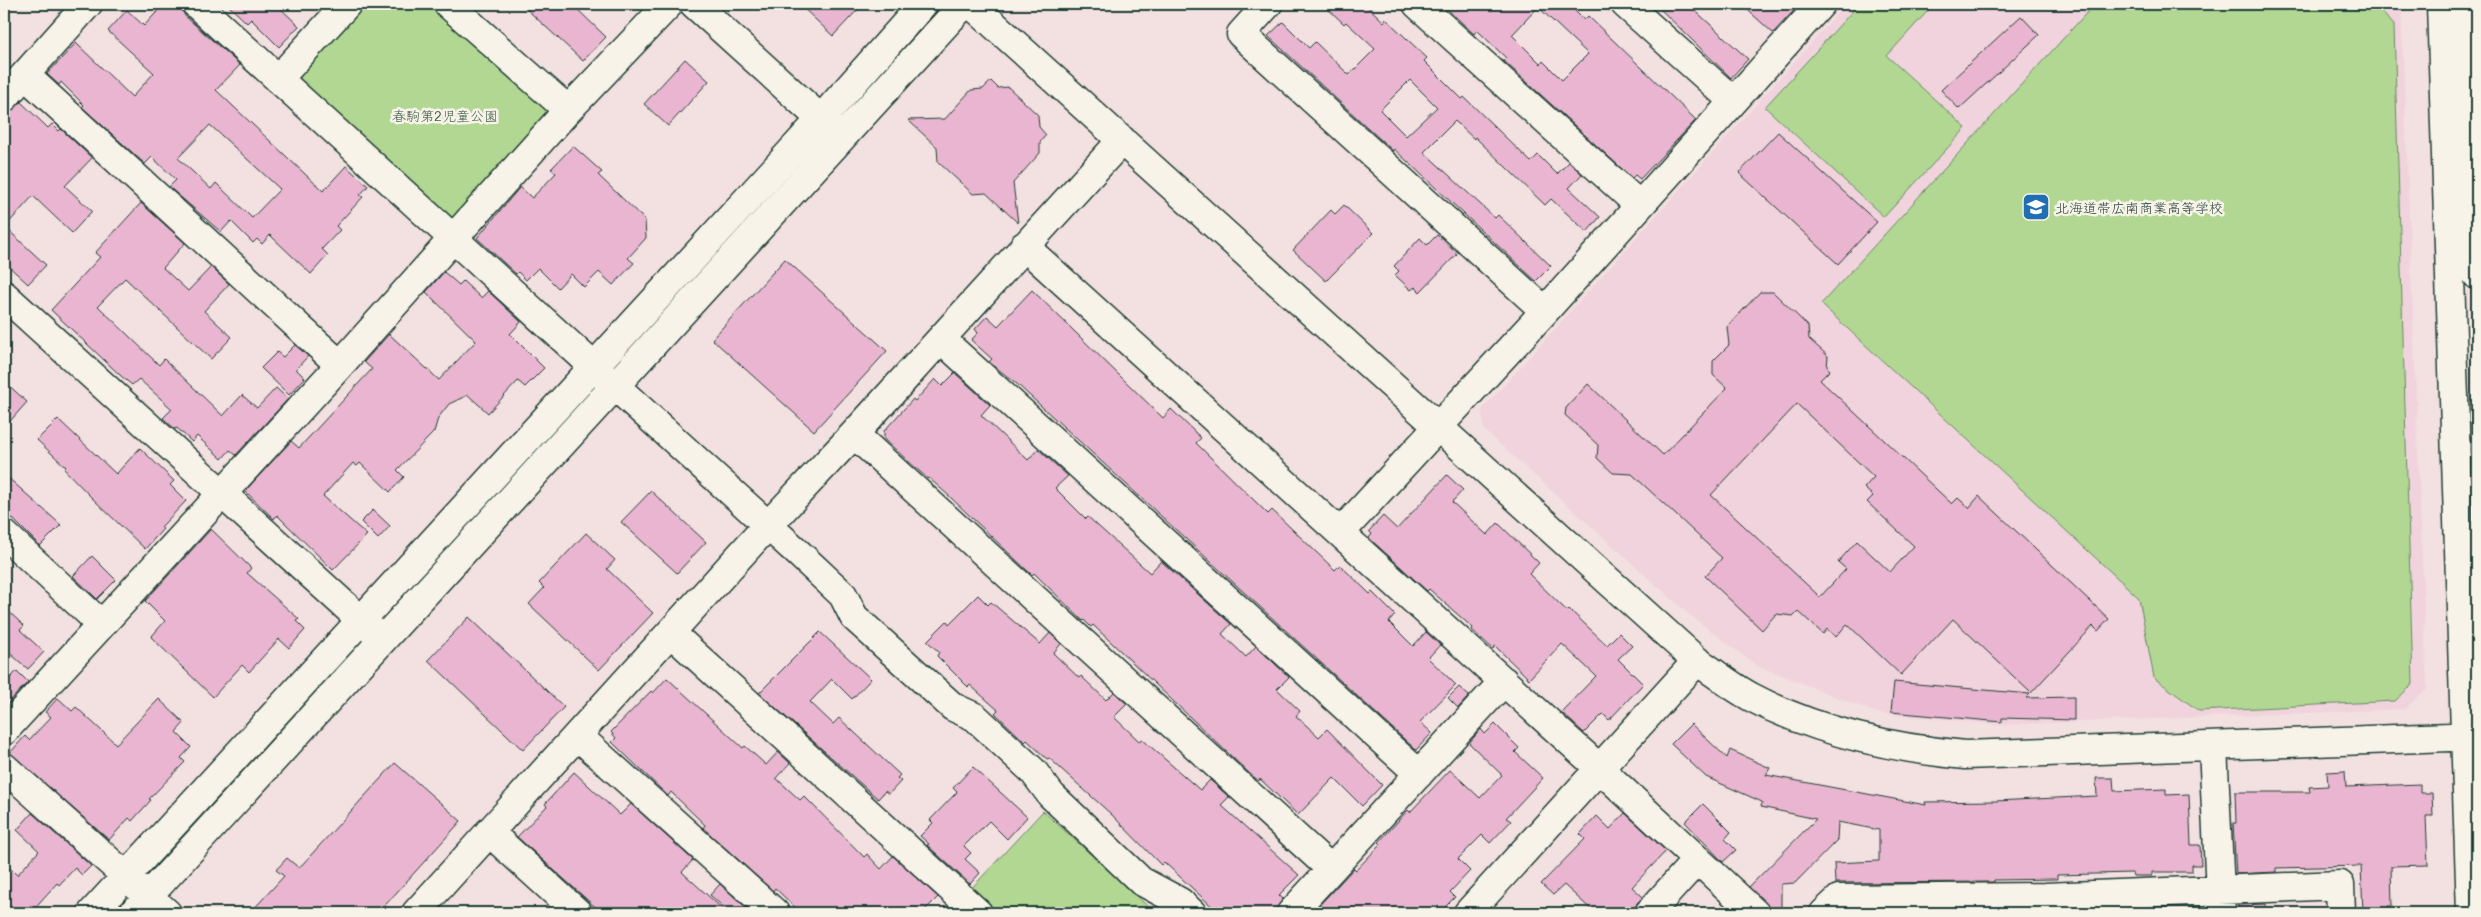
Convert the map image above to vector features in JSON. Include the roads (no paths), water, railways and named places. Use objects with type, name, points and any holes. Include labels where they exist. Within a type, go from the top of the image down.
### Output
[{"type":"street","points":[[4,98],[88,4]]},
{"type":"street","points":[[196,4],[769,526],[843,595],[854,617],[953,708],[975,717],[1033,771],[1051,795],[1141,881],[1180,902],[1192,913]]},
{"type":"street","points":[[278,79],[347,4]]},
{"type":"street","points":[[448,4],[568,110]]},
{"type":"street","points":[[4,730],[340,365],[568,110],[669,4]]},
{"type":"street","points":[[92,913],[820,119],[923,4]]},
{"type":"street","points":[[4,767],[126,877],[150,908],[383,640],[964,4]]},
{"type":"street","points":[[971,4],[1697,661],[1750,697],[1804,720],[1859,738],[1913,750],[1965,755],[2470,736]]},
{"type":"street","points":[[1268,4],[1241,34],[1544,311]]},
{"type":"street","points":[[1417,4],[1639,205]]},
{"type":"street","points":[[1624,4],[1732,100]]},
{"type":"street","points":[[1341,532],[1544,311],[1732,100],[1821,4]]},
{"type":"street","points":[[2441,4],[2470,736],[2471,913]]},
{"type":"street","points":[[2468,4],[2477,275]]},
{"type":"street","points":[[704,7],[840,138]]},
{"type":"street","points":[[25,75],[340,365]]},
{"type":"street","points":[[416,913],[1122,140]]},
{"type":"street","points":[[1024,246],[1341,532],[1755,913]]},
{"type":"street","points":[[4,295],[383,640]]},
{"type":"street","points":[[941,339],[1419,774]]},
{"type":"street","points":[[854,434],[1330,869]]},
{"type":"street","points":[[4,534],[101,624]]},
{"type":"street","points":[[671,633],[978,913]]},
{"type":"street","points":[[1468,913],[1697,661]]},
{"type":"street","points":[[1291,913],[1504,682]]},
{"type":"street","points":[[578,736],[775,913]]},
{"type":"street","points":[[2213,747],[2220,901]]},
{"type":"street","points":[[488,832],[578,913]]},
{"type":"street","points":[[1649,913],[1697,860]]},
{"type":"street","points":[[1824,913],[1839,899],[2045,905],[2220,901],[2340,885],[2341,913]]},
{"type":"waterway","points":[[1123,4],[1166,6],[1176,4]]},
{"type":"place","name":"北海道帯広南商業高等学校","points":[[2036,207]]},
{"type":"park label","name":"春駒第2児童公園","points":[[445,115]]}]
